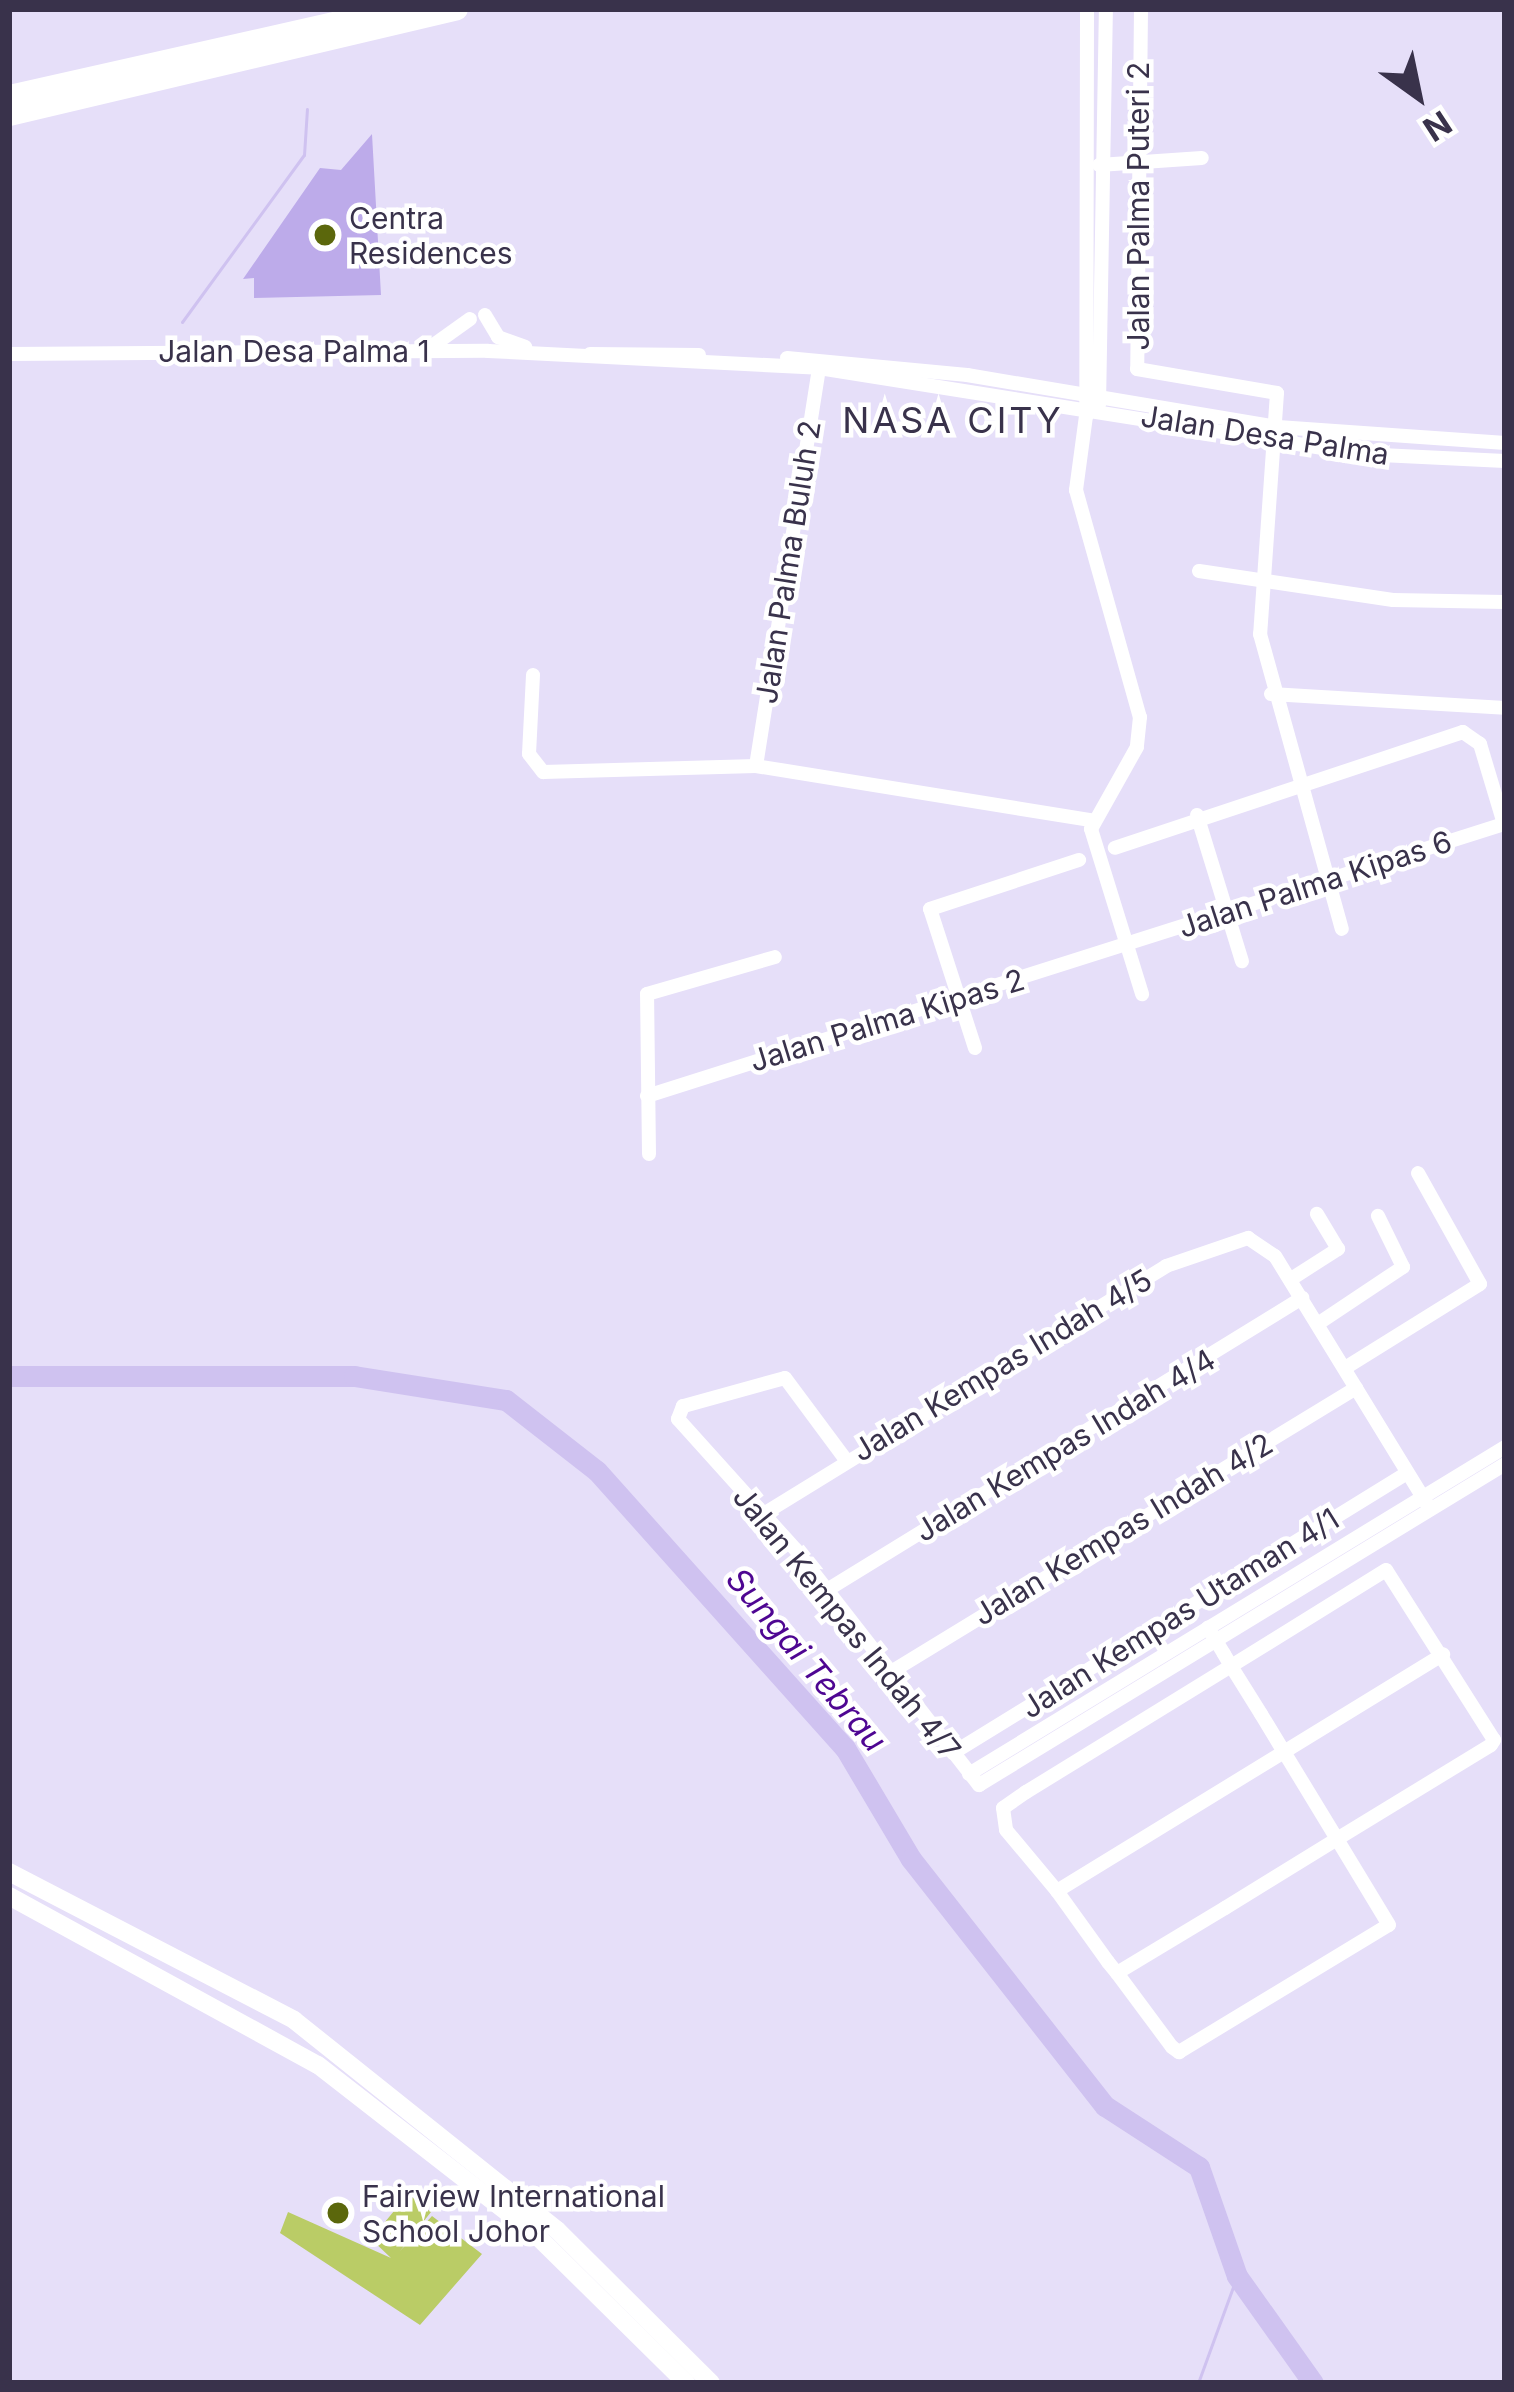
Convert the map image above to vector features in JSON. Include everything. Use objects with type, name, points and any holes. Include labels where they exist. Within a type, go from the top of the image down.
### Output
[{"type":"highway","points":[[9,94],[391,9]]},
{"type":"highway","points":[[9,115],[457,9]]},
{"type":"main road","points":[[9,1872],[276,2009],[330,2048],[557,2230],[711,2383]]},
{"type":"main road","points":[[9,1896],[318,2066],[534,2233],[686,2383]]},
{"type":"main road","points":[[318,2066],[330,2048]]},
{"type":"street","points":[[1088,9],[1091,404]]},
{"type":"street","points":[[1106,9],[1107,165],[1091,404],[1076,490],[1140,717],[1137,747],[1091,820],[1142,994]]},
{"type":"street","name":"Jalan Palma Puteri 2","points":[[1141,9],[1137,369],[1274,391],[1277,435]]},
{"type":"street","points":[[1088,166],[1202,158]]},
{"type":"street","points":[[406,351],[449,341],[478,317],[498,338],[542,353]]},
{"type":"street","name":"Jalan Desa Palma 1","points":[[9,354],[406,351],[819,364],[1091,404]]},
{"type":"street","name":"Jalan Palma Buluh 2","points":[[756,766],[819,364]]},
{"type":"street","name":"Jalan Desa Palma","points":[[1091,404],[1277,435],[1505,461]]},
{"type":"street","points":[[1277,435],[1260,579],[1270,694],[1342,929]]},
{"type":"street","name":"Jalan Desa Palma","points":[[1277,435],[1505,443]]},
{"type":"street","points":[[1199,571],[1393,600],[1505,602]]},
{"type":"street","points":[[533,675],[529,754],[542,772],[756,766],[1091,820]]},
{"type":"street","points":[[1270,694],[1373,707],[1505,708]]},
{"type":"street","points":[[1115,848],[1197,815],[1462,732],[1480,744],[1504,824]]},
{"type":"street","points":[[1197,815],[1242,961]]},
{"type":"street","name":"Jalan Palma Kipas 6","points":[[1126,944],[1504,824]]},
{"type":"street","points":[[975,1048],[930,909],[1079,860]]},
{"type":"street","name":"Jalan Palma Kipas 2","points":[[646,1096],[1126,944]]},
{"type":"street","points":[[649,1154],[647,994],[775,957]]},
{"type":"street","points":[[1345,1368],[1480,1284],[1418,1173]]},
{"type":"street","points":[[1317,1214],[1338,1249],[1291,1279],[1426,1503]]},
{"type":"street","points":[[1319,1323],[1402,1268],[1378,1216]]},
{"type":"street","name":"Jalan Kempas Indah 4/5","points":[[765,1513],[1166,1266],[1248,1238],[1261,1239],[1291,1279]]},
{"type":"street","name":"Jalan Kempas Indah 4/4","points":[[827,1590],[1302,1298]]},
{"type":"street","name":"Jalan Kempas Indah 4/7","points":[[846,1460],[785,1378],[683,1406],[678,1419],[765,1513],[969,1774]]},
{"type":"street","name":"Jalan Kempas Indah 4/2","points":[[891,1672],[1356,1388]]},
{"type":"street","points":[[1505,1447],[1426,1503],[1218,1643],[983,1785],[969,1774],[1208,1628],[1426,1503],[1505,1464]]},
{"type":"street","name":"Jalan Kempas Utaman 4/1","points":[[953,1753],[1407,1473]]},
{"type":"street","points":[[1117,1973],[1336,1839],[1494,1740],[1386,1570],[1232,1666],[1010,1802],[1000,1822],[1172,2047],[1190,2050],[1389,1925],[1336,1839],[1284,1752],[1232,1666],[1218,1643],[1208,1628]]},
{"type":"street","points":[[1057,1891],[1443,1654]]},
{"type":"green space","points":[[408,2194],[431,2212],[400,2251],[432,2216],[482,2254],[420,2325],[280,2233],[288,2212],[391,2258],[371,2239]]},
{"type":"building","name":"Centra Residences","points":[[372,134],[381,295],[254,298],[254,278],[243,279],[320,168],[341,170]]},
{"type":"waterway","points":[[182,322],[304,155],[307,109]]},
{"type":"waterway","name":"Sungai Tebrau","points":[[9,1376],[354,1376],[506,1400],[597,1471],[845,1748],[911,1859],[1105,2106],[1199,2167],[1237,2276],[1313,2383]]},
{"type":"waterway","points":[[1198,2383],[1237,2276]]},
{"type":"place","name":"Centra Residences","points":[[325,235]]},
{"type":"place","name":"Fairview International School Johor","points":[[338,2213]]},
{"type":"district","name":"NASA CITY","points":[[953,421]]}]
